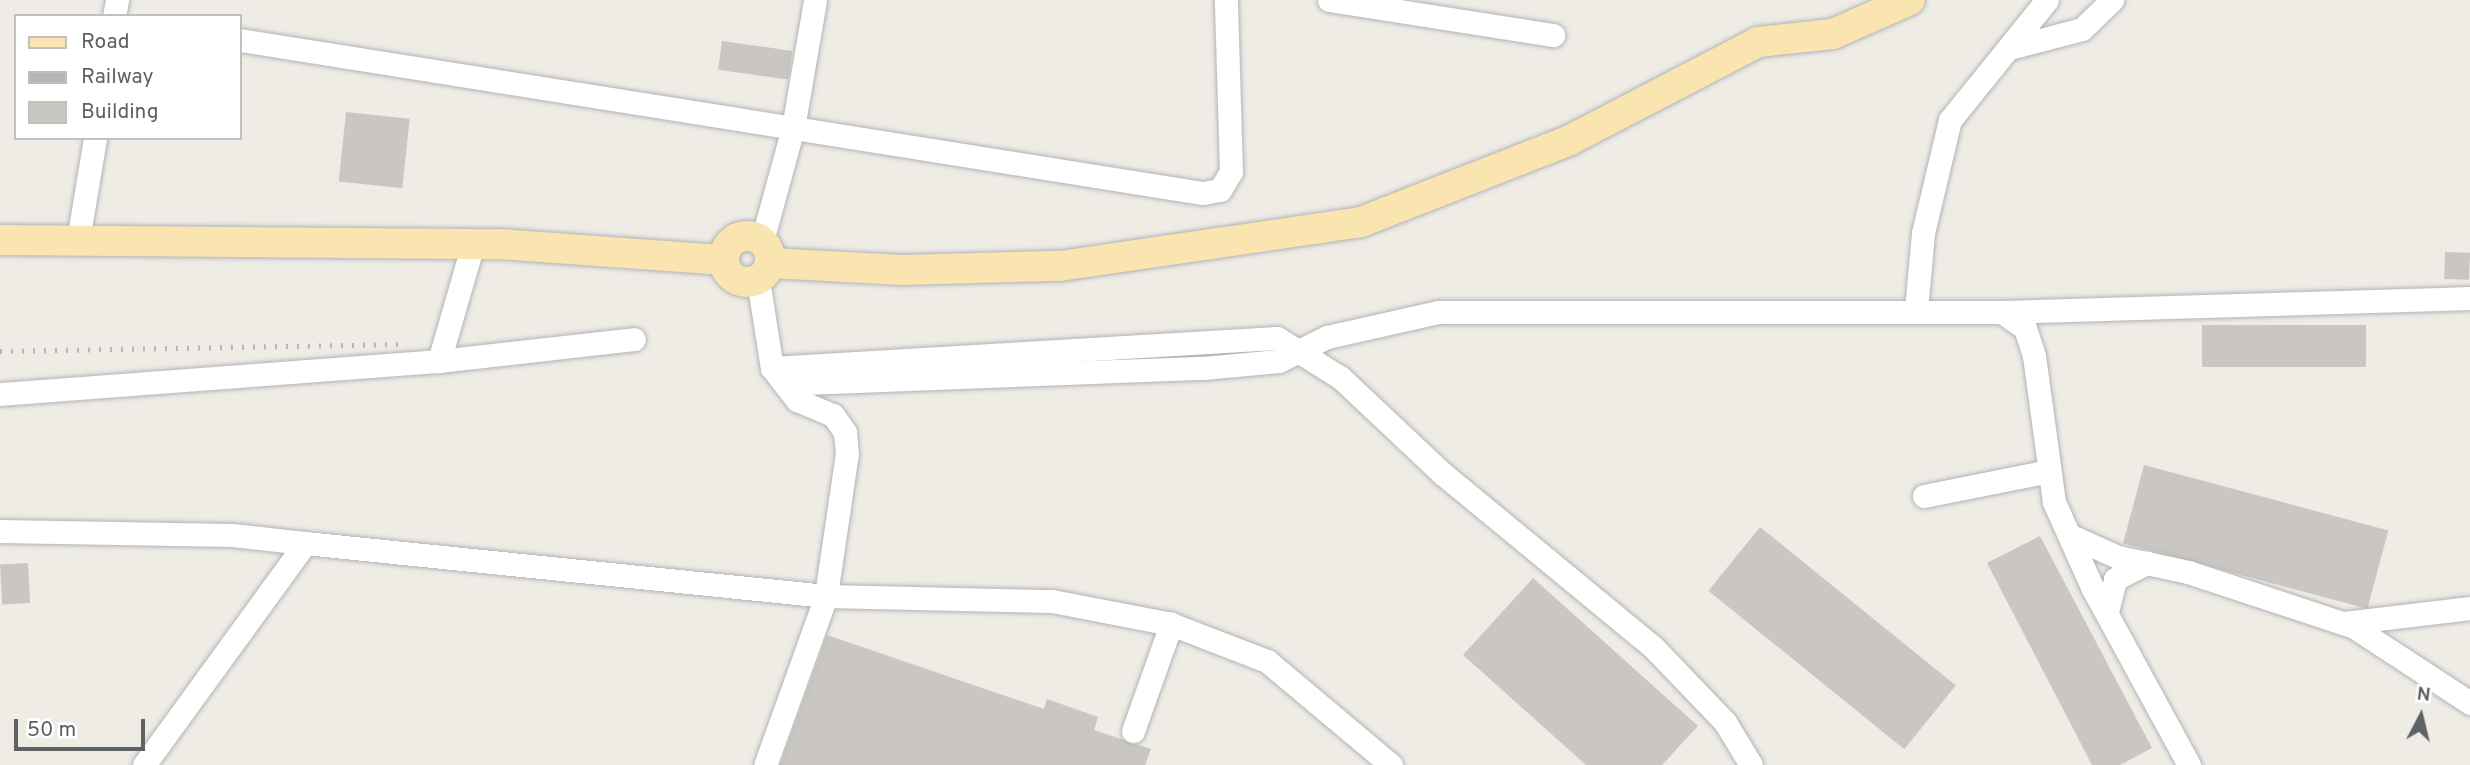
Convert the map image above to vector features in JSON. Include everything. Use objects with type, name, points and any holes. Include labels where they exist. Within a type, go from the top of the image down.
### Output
[{"type":"main road","points":[[0,240],[473,244],[724,260],[736,279],[763,261],[902,270],[1060,266],[1361,222],[1570,140],[1758,42],[1833,34],[1910,0]]},
{"type":"street","points":[[765,765],[826,596],[848,453],[845,432],[833,415],[797,400],[772,368],[763,261],[793,128],[815,0]]},
{"type":"street","points":[[242,40],[1203,193],[1220,190],[1231,172],[1226,0]]},
{"type":"street","points":[[1329,0],[1553,35]]},
{"type":"street","points":[[1916,310],[1923,233],[1950,120],[2001,52],[2047,0]]},
{"type":"street","points":[[2001,52],[2035,37],[2081,29],[2112,0]]},
{"type":"street","points":[[78,240],[95,140]]},
{"type":"street","points":[[447,356],[473,244]]},
{"type":"street","points":[[1303,350],[1366,326],[1438,312],[2002,312],[2470,298]]},
{"type":"street","points":[[2002,312],[2025,328],[2034,356],[2049,471],[2069,535],[2187,764]]},
{"type":"street","points":[[772,368],[1276,338],[1303,350],[1654,648],[1725,722],[1751,765]]},
{"type":"street","points":[[0,394],[634,339]]},
{"type":"street","points":[[1924,496],[2049,471]]},
{"type":"street","points":[[0,531],[191,533],[826,596],[1052,601],[1171,624],[1267,661],[1391,765]]},
{"type":"street","points":[[2069,535],[2147,563],[2344,623],[2408,657],[2470,703]]},
{"type":"street","points":[[144,765],[306,543]]},
{"type":"street","points":[[2107,612],[2115,579],[2147,563]]},
{"type":"street","points":[[2344,623],[2470,608]]},
{"type":"street","points":[[1133,732],[1171,624]]},
{"type":"building","points":[[722,41],[792,51],[788,80],[718,70]]},
{"type":"building","points":[[346,112],[410,119],[402,188],[339,182]]},
{"type":"building","points":[[2445,252],[2470,253],[2469,280],[2444,279]]},
{"type":"building","points":[[2202,325],[2366,325],[2366,367],[2202,367]]},
{"type":"building","points":[[2144,465],[2388,530],[2367,609],[2123,543]]},
{"type":"building","points":[[1760,527],[1956,686],[1904,749],[1708,591]]},
{"type":"building","points":[[2040,536],[2152,748],[2120,765],[2092,765],[1987,563]]},
{"type":"building","points":[[28,563],[30,603],[2,604],[0,564]]},
{"type":"building","points":[[1533,578],[1698,726],[1662,765],[1586,765],[1463,655]]},
{"type":"building","points":[[827,635],[1044,709],[1047,699],[1098,717],[1094,730],[1151,749],[1145,765],[780,765]]},
{"type":"railway","points":[[0,351],[404,344]]}]
